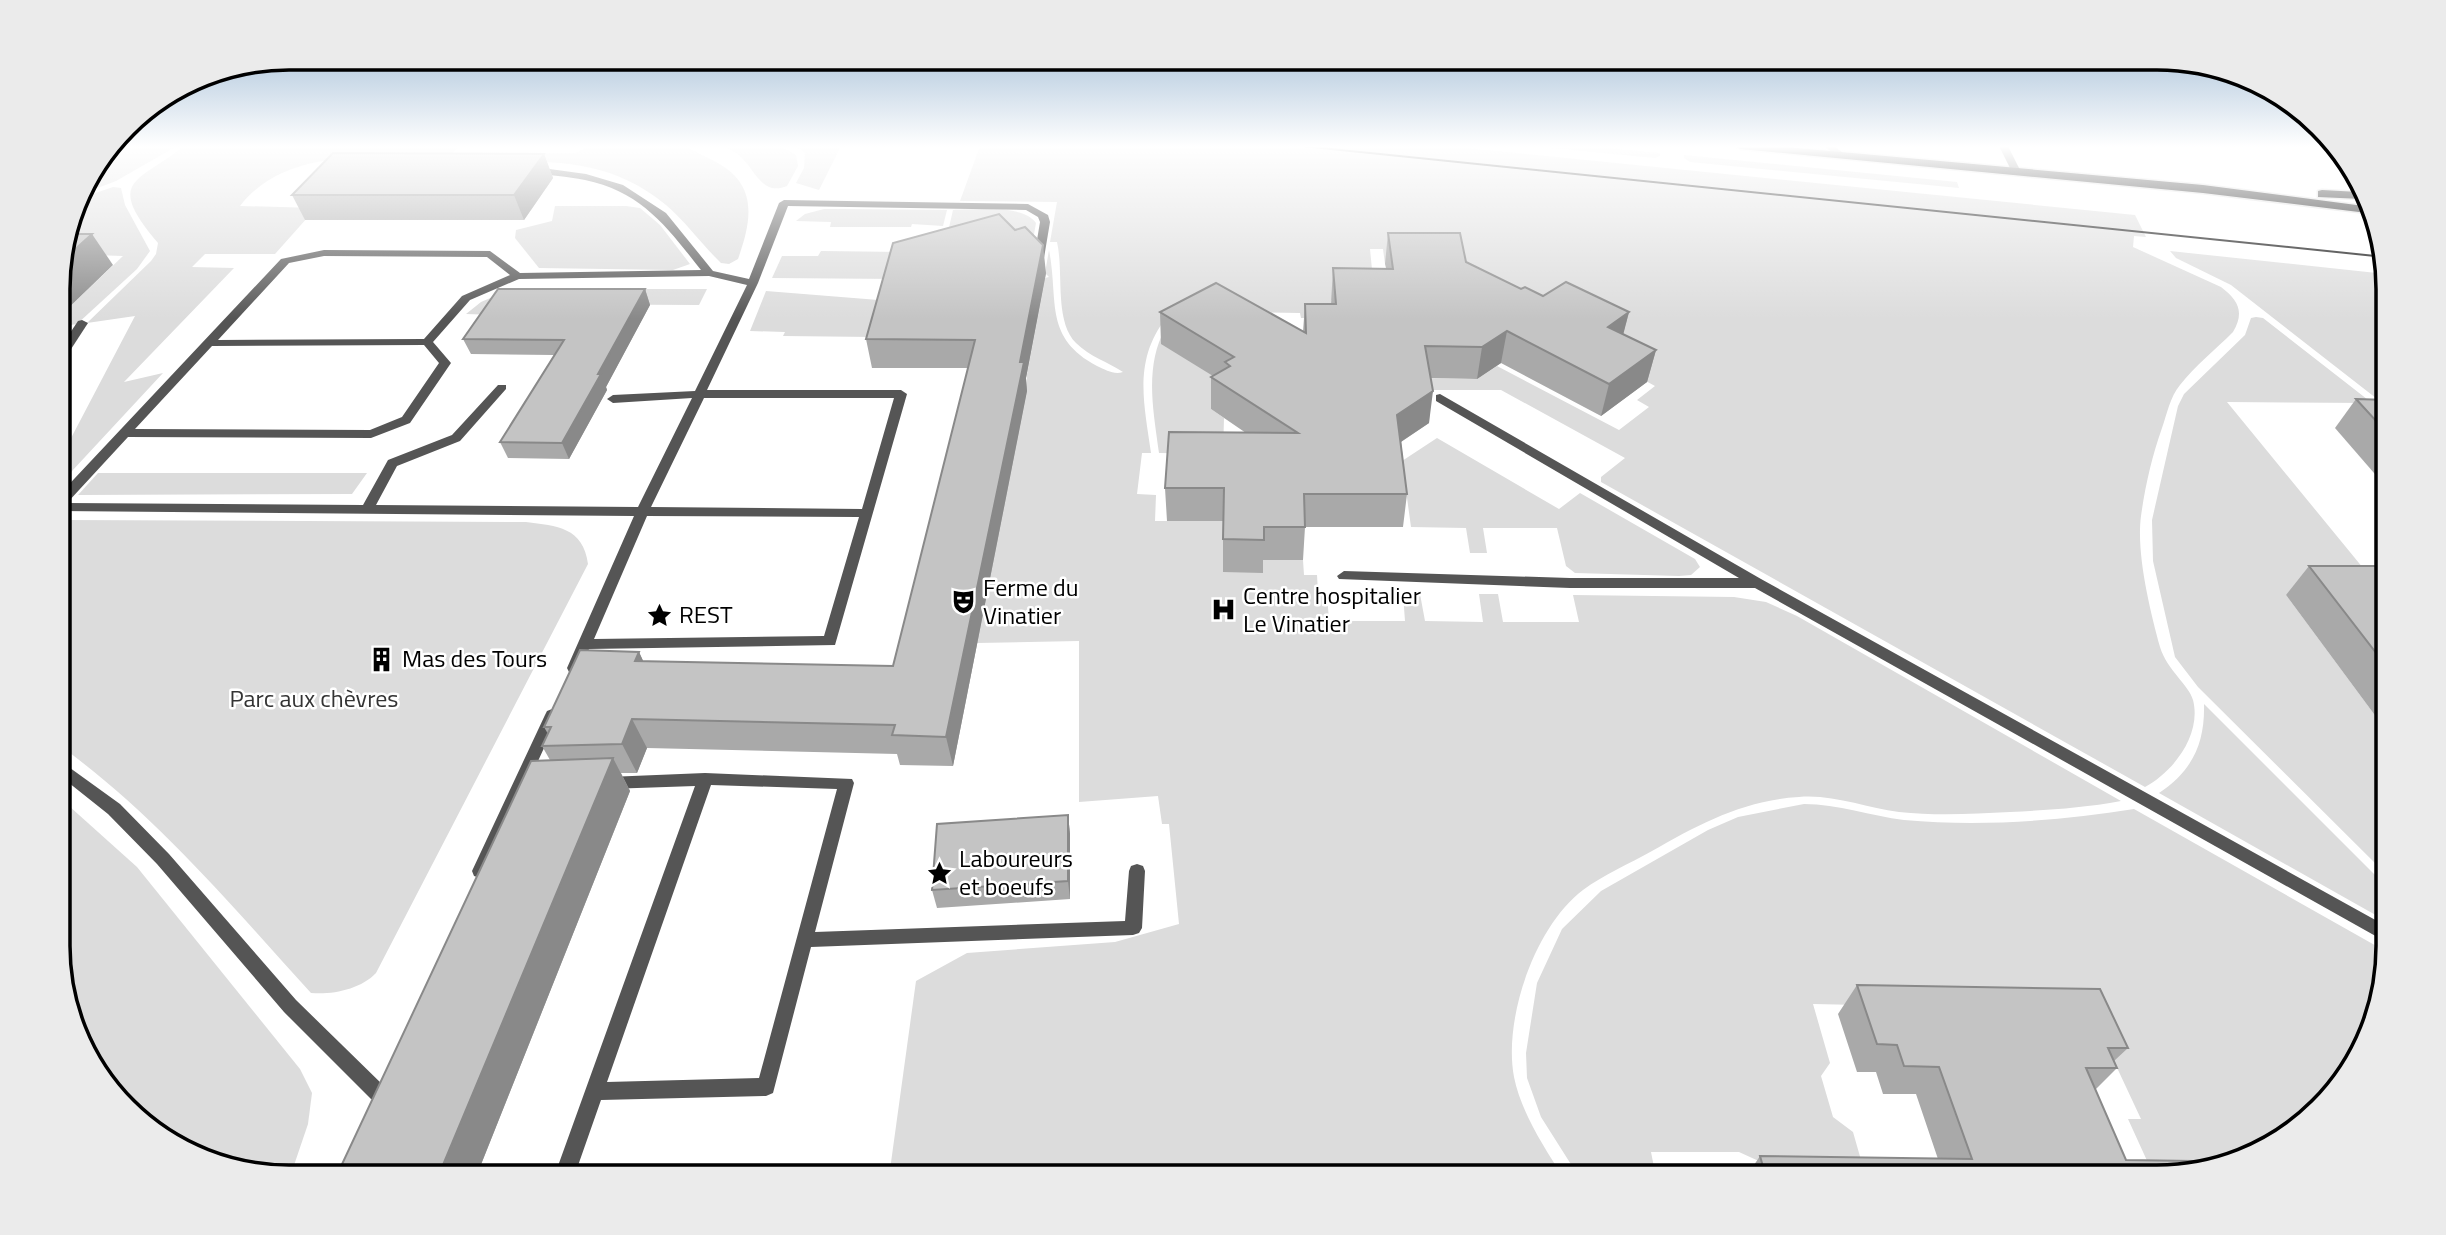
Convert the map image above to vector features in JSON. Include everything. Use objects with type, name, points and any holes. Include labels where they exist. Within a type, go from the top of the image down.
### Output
[{"type":"main road","points":[[2314,204],[2361,209]]},
{"type":"street","points":[[645,204],[662,215],[709,273]]},
{"type":"street","points":[[568,680],[643,511],[753,283],[784,204]]},
{"type":"street","points":[[823,204],[1028,207],[1043,215],[1045,222],[1039,258]]},
{"type":"street","points":[[70,492],[122,433],[285,261],[324,253],[489,254],[517,276]]},
{"type":"street","points":[[208,343],[427,342],[466,298],[517,276],[709,273],[753,283]]},
{"type":"street","points":[[70,342],[82,323]]},
{"type":"street","points":[[122,433],[371,434],[406,420],[445,363],[427,342]]},
{"type":"street","points":[[367,509],[392,463],[456,438],[502,387]]},
{"type":"street","points":[[585,644],[830,641],[901,394],[699,394],[613,399]]},
{"type":"street","points":[[1440,398],[1756,582],[2376,929]]},
{"type":"street","points":[[70,505],[868,513]]},
{"type":"street","points":[[1345,576],[1570,583],[1756,582]]},
{"type":"street","points":[[474,884],[526,786],[557,703]]},
{"type":"street","points":[[70,775],[114,809],[290,1006],[378,1093]]},
{"type":"street","points":[[585,783],[705,779],[846,783],[766,1087],[595,1091]]},
{"type":"street","points":[[568,1165],[705,779]]},
{"type":"street","points":[[804,940],[1133,928],[1138,871]]},
{"type":"green space","points":[[88,204],[125,204],[150,251],[137,269],[77,324],[70,325],[70,307],[123,256],[94,255],[72,261],[77,232]]},
{"type":"green space","points":[[132,204],[242,204],[240,206],[316,208],[275,254],[205,254],[192,267],[234,268],[124,382],[163,373],[70,473],[70,440],[135,316],[87,323],[156,254],[158,243]]},
{"type":"green space","points":[[664,204],[748,204],[747,229],[738,259],[729,264],[721,263]]},
{"type":"green space","points":[[1057,204],[2022,204],[2135,215],[2146,237],[2134,236],[2133,247],[2221,287],[2232,297],[2239,312],[2233,332],[2192,371],[2174,395],[2152,461],[2141,516],[2142,564],[2160,647],[2193,700],[2195,713],[2189,739],[2166,772],[2145,787],[1601,482],[1601,477],[1625,458],[1501,390],[1423,390],[1422,378],[1477,379],[1497,366],[1619,430],[1649,407],[1637,400],[1655,386],[1530,318],[1418,264],[1385,264],[1383,249],[1370,249],[1375,300],[1331,300],[1332,318],[1301,318],[1300,313],[1235,312],[1166,318],[1149,350],[1143,383],[1151,453],[1142,453],[1137,494],[1156,495],[1155,521],[1224,521],[1263,560],[1303,560],[1304,575],[1317,575],[1318,593],[1327,593],[1329,621],[1405,621],[1403,594],[1420,594],[1425,621],[1483,622],[1479,594],[1498,594],[1503,622],[1579,622],[1573,595],[1734,597],[1766,602],[1797,616],[2121,801],[2052,809],[1941,814],[1899,812],[1837,799],[1779,799],[1722,815],[1608,874],[1583,890],[1550,926],[1537,950],[1526,975],[1513,1028],[1512,1054],[1517,1090],[1534,1129],[1556,1165],[891,1165],[916,981],[967,953],[1115,942],[1179,924],[1169,824],[1162,824],[1158,796],[1079,802],[1079,641],[977,643],[1027,391],[1027,374],[1045,278],[1049,277],[1045,273],[1049,250],[1056,316],[1068,343],[1097,366],[1113,372],[1123,372],[1087,352],[1069,334],[1062,309],[1057,242],[1050,242]]},
{"type":"green space","points":[[555,206],[640,208],[660,225],[690,264],[673,270],[539,268],[515,238],[516,230],[552,221]]},
{"type":"green space","points":[[824,209],[947,210],[943,226],[912,224],[911,227],[830,227],[831,222],[796,221],[805,214]]},
{"type":"green space","points":[[998,209],[1030,217],[1036,223],[1030,257],[948,232],[953,210]]},
{"type":"green space","points":[[821,251],[903,252],[899,279],[772,278],[782,256],[818,256]]},
{"type":"green space","points":[[2170,251],[2375,273],[2376,398],[2231,285],[2176,258]]},
{"type":"green space","points":[[511,289],[707,289],[699,305],[505,304],[497,315],[466,314],[481,302]]},
{"type":"green space","points":[[766,291],[891,301],[874,337],[783,336],[785,332],[750,331]]},
{"type":"green space","points":[[2251,318],[2263,318],[2372,403],[2227,402],[2376,584],[2376,596],[2286,595],[2376,717],[2376,864],[2198,687],[2175,657],[2153,561],[2152,520],[2178,406],[2184,394],[2245,335]]},
{"type":"green space","points":[[1162,335],[1234,389],[1211,409],[1224,418],[1223,454],[1159,453],[1152,378]]},
{"type":"green space","points":[[1437,438],[1559,509],[1580,493],[1695,559],[1700,567],[1691,575],[1679,576],[1575,573],[1566,566],[1557,528],[1483,528],[1487,553],[1470,553],[1466,528],[1411,527],[1402,461]]},
{"type":"green space","points":[[98,473],[367,473],[352,494],[78,495]]},
{"type":"green space","name":"Parc aux chèvres","points":[[70,520],[526,522],[558,527],[581,542],[588,564],[376,973],[363,983],[346,990],[311,993],[191,862],[128,800],[70,753]]},
{"type":"green space","points":[[2204,704],[2376,876],[2376,915],[2159,793],[2188,766],[2199,744]]},
{"type":"green space","points":[[1804,804],[1904,820],[1961,823],[2048,820],[2134,809],[2376,946],[2372,989],[2353,1043],[2339,1068],[2301,1111],[2254,1142],[2200,1161],[2149,1165],[2128,1119],[2141,1119],[2090,1010],[1813,1004],[1830,1063],[1821,1076],[1833,1117],[1853,1132],[1862,1165],[1768,1165],[1739,1152],[1651,1152],[1654,1165],[1571,1165],[1541,1117],[1527,1078],[1526,1053],[1537,983],[1562,929],[1601,891],[1708,830],[1738,817]]},
{"type":"green space","points":[[70,807],[137,867],[300,1069],[312,1093],[308,1124],[294,1165],[246,1161],[192,1142],[167,1128],[124,1090],[107,1068],[87,1030],[77,1003],[72,975]]},
{"type":"building","points":[[999,214],[1015,230],[1025,227],[1043,245],[1020,362],[1024,362],[946,737],[892,735],[895,725],[632,719],[622,744],[542,746],[551,727],[544,727],[580,650],[639,652],[635,661],[893,666],[975,340],[866,339],[893,243]]},
{"type":"building","points":[[1388,233],[1460,233],[1466,262],[1521,289],[1525,287],[1543,296],[1566,282],[1629,312],[1608,327],[1656,350],[1609,384],[1507,331],[1482,347],[1425,346],[1433,391],[1397,415],[1407,494],[1304,494],[1305,527],[1264,527],[1264,540],[1223,539],[1224,488],[1165,488],[1169,432],[1298,433],[1211,377],[1230,366],[1225,362],[1234,357],[1160,312],[1216,283],[1306,333],[1305,304],[1336,304],[1333,268],[1393,269]]},
{"type":"building","points":[[77,234],[92,234],[73,251]]},
{"type":"building","points":[[498,289],[645,289],[562,443],[500,442],[564,340],[463,339]]},
{"type":"building","points":[[2356,399],[2376,400],[2376,421]]},
{"type":"building","points":[[2309,566],[2376,566],[2376,653]]},
{"type":"building","points":[[613,758],[443,1165],[342,1165],[531,761]]},
{"type":"building","points":[[1068,815],[1068,881],[932,890],[937,824]]},
{"type":"building","points":[[1857,985],[2100,989],[2128,1048],[2108,1048],[2117,1068],[2086,1068],[2126,1160],[2193,1162],[2171,1165],[1763,1165],[1760,1156],[1972,1159],[1939,1067],[1904,1066],[1897,1045],[1877,1044]]},
{"type":"tram line","points":[[1864,204],[2373,256]]},
{"type":"place","name":"Ferme du Vinatier","points":[[963,602]]},
{"type":"place","name":"Centre hospitalier Le Vinatier","points":[[1223,610]]},
{"type":"place","name":"REST","points":[[659,615]]},
{"type":"place","name":"Mas des Tours","points":[[382,659]]},
{"type":"place","name":"Laboureurs et boeufs","points":[[939,873]]}]
